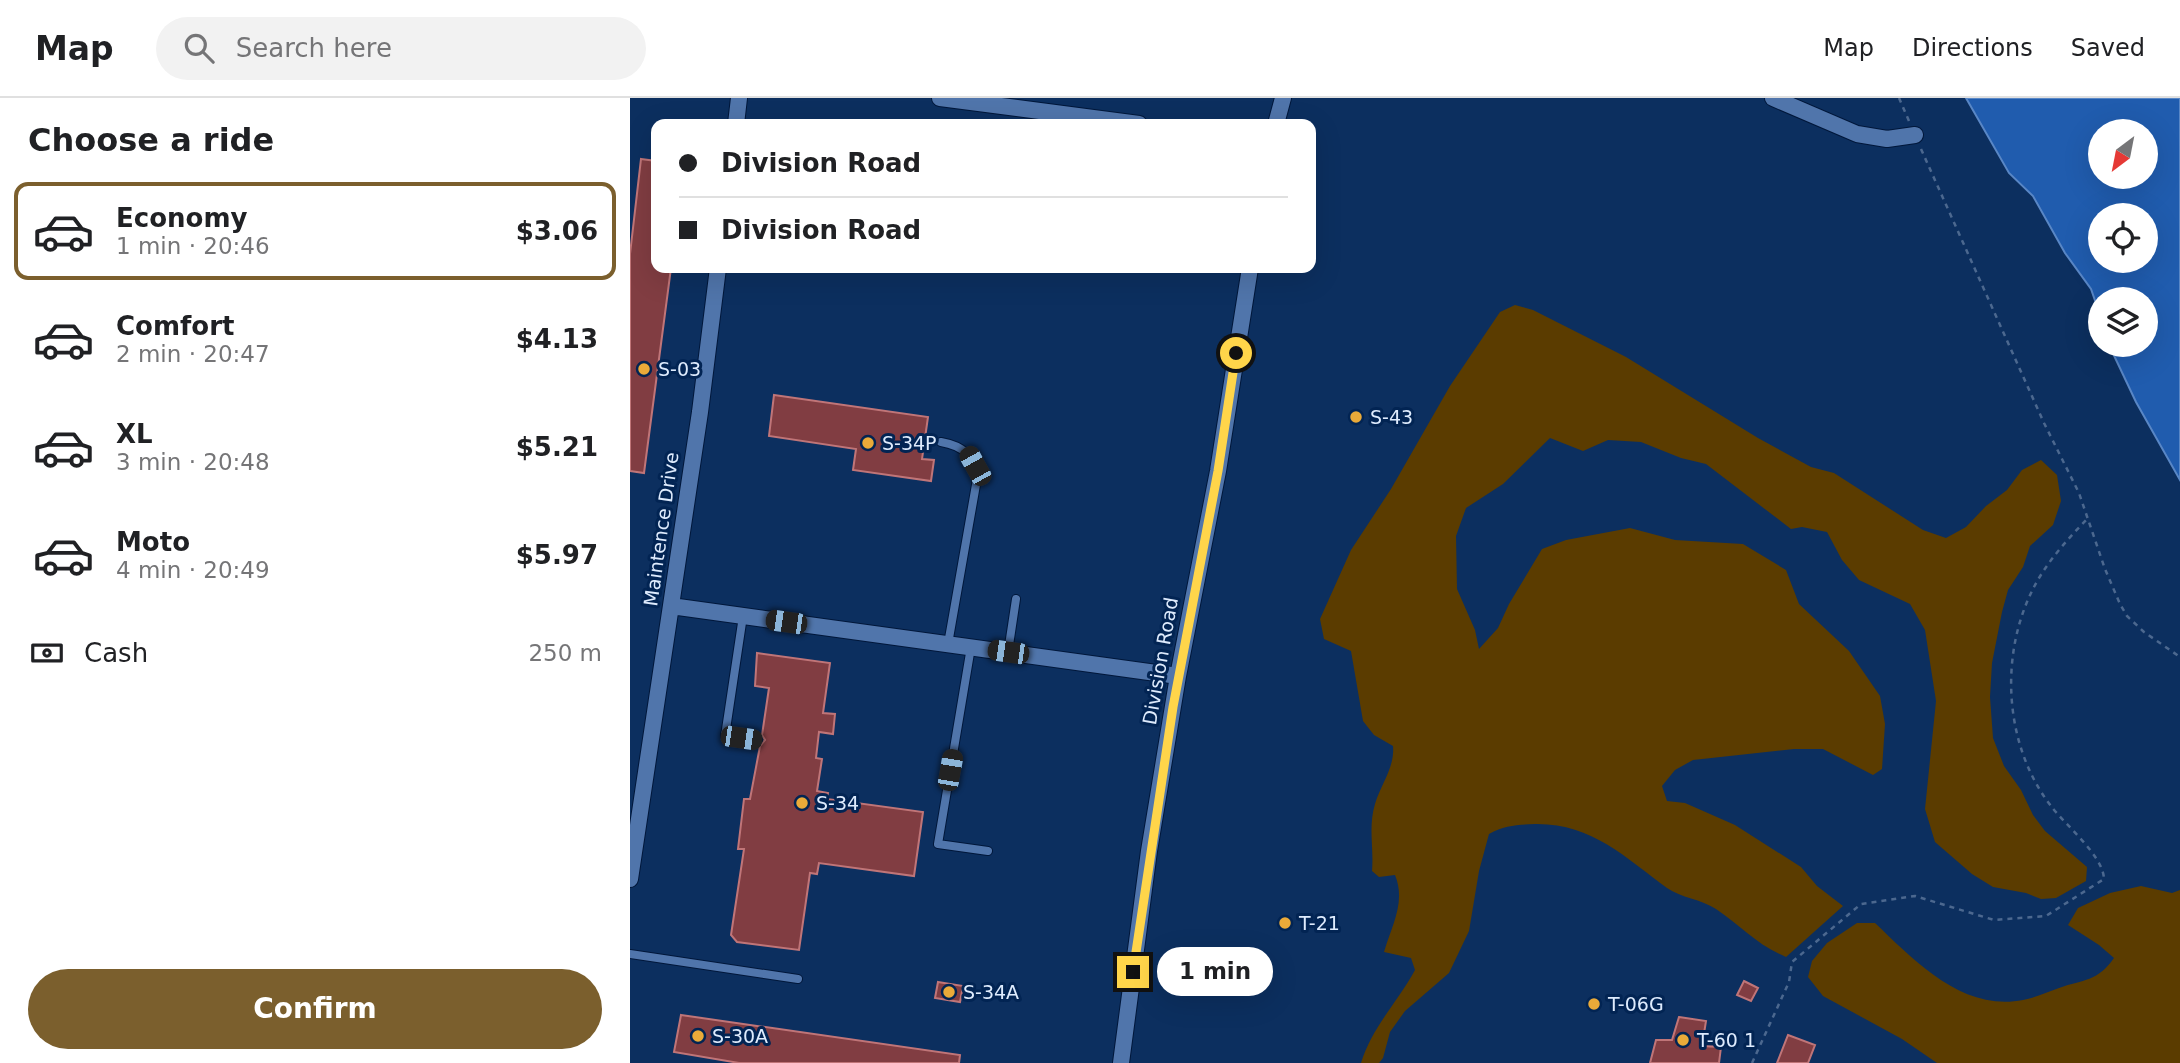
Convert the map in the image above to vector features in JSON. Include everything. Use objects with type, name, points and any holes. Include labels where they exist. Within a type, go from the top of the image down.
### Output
[{"type":"street","points":[[737,119],[739,98]]},
{"type":"street","points":[[940,98],[1101,119]]},
{"type":"street","points":[[1277,119],[1283,98]]},
{"type":"street","points":[[1773,98],[1819,120],[1857,134],[1886,139],[1915,135]]},
{"type":"street","name":"Maintence Drive","points":[[630,879],[717,273]]},
{"type":"street","name":"Division Road","points":[[1121,1063],[1149,851],[1178,676],[1218,471],[1249,273]]},
{"type":"street","points":[[671,606],[1178,676]]},
{"type":"lane","points":[[941,442],[954,444],[968,452],[975,466],[977,479],[948,644]]},
{"type":"lane","points":[[1008,652],[1016,598]]},
{"type":"lane","points":[[743,615],[725,736],[758,740]]},
{"type":"lane","points":[[971,647],[937,844],[988,851]]},
{"type":"lane","points":[[630,954],[799,979]]},
{"type":"path","points":[[1899,98],[2044,423],[2079,493],[2105,569],[2127,616],[2180,657]]},
{"type":"path","points":[[1752,1063],[1789,982],[1790,965],[1861,904],[1915,896],[1994,920],[2046,916],[2104,879],[2104,872],[2093,855],[2049,804],[2032,775],[2014,722],[2011,677],[2017,634],[2032,591],[2058,550],[2087,519]]},
{"type":"shaded area","points":[[1515,305],[1533,310],[1626,357],[1758,438],[1811,467],[1834,473],[1923,530],[1946,538],[1966,527],[1986,506],[2007,490],[2022,470],[2041,460],[2057,475],[2061,501],[2053,525],[2030,546],[2023,567],[2008,590],[1992,663],[1990,697],[1993,738],[2004,766],[2045,831],[2087,867],[2086,881],[2056,898],[2041,899],[2026,893],[1993,887],[1972,874],[1935,842],[1925,809],[1936,701],[1925,630],[1910,604],[1859,580],[1842,560],[1827,532],[1802,527],[1791,529],[1706,464],[1681,458],[1641,442],[1608,440],[1583,451],[1550,438],[1503,484],[1466,508],[1456,536],[1457,589],[1475,630],[1479,649],[1498,628],[1542,549],[1566,540],[1630,528],[1675,540],[1743,544],[1786,570],[1799,604],[1849,651],[1880,696],[1885,724],[1882,769],[1873,775],[1823,749],[1794,749],[1693,760],[1675,770],[1662,786],[1667,801],[1685,803],[1735,825],[1801,867],[1817,886],[1843,906],[1786,957],[1758,941],[1716,909],[1667,888],[1622,854],[1590,836],[1555,825],[1535,824],[1500,829],[1489,834],[1479,871],[1469,931],[1449,973],[1405,1011],[1390,1032],[1379,1063],[1361,1063],[1378,1026],[1415,970],[1411,958],[1384,952],[1397,914],[1398,885],[1395,875],[1379,877],[1372,871],[1373,813],[1390,768],[1393,746],[1374,735],[1363,721],[1351,651],[1324,639],[1320,619],[1351,550],[1391,489],[1450,386],[1500,312]]},
{"type":"shaded area","points":[[2141,886],[2172,893],[2180,890],[2180,1063],[1937,1063],[1902,1039],[1823,996],[1808,977],[1812,961],[1827,943],[1857,923],[1875,923],[1923,967],[1960,991],[2001,1002],[2028,999],[2090,979],[2108,966],[2114,958],[2068,925],[2078,908],[2110,893]]},
{"type":"water","points":[[1966,98],[2180,98],[2180,480],[2136,402],[2115,357],[2158,357],[2158,287],[2090,287],[2065,253],[2033,196],[2009,173]]},
{"type":"building","name":"S-03","points":[[641,159],[651,160],[651,273],[670,273],[644,473],[630,471],[630,254]]},
{"type":"building","name":"S-34P","points":[[774,395],[928,417],[922,459],[934,460],[931,481],[853,470],[856,449],[769,436]]},
{"type":"building","name":"S-34","points":[[757,653],[830,663],[823,713],[835,714],[833,734],[819,732],[816,758],[822,759],[817,791],[828,793],[827,799],[923,812],[914,876],[819,863],[817,874],[810,873],[799,950],[737,942],[731,935],[744,849],[738,849],[744,799],[750,799],[760,746],[765,740],[762,735],[769,688],[755,686]]},
{"type":"building","points":[[1744,981],[1758,988],[1751,1001],[1737,995]]},
{"type":"building","name":"S-34A","points":[[938,982],[963,986],[960,1002],[935,998]]},
{"type":"building","points":[[681,1015],[960,1055],[959,1063],[739,1063],[674,1052]]},
{"type":"building","name":"T-60 1","points":[[1679,1017],[1706,1021],[1702,1046],[1721,1047],[1719,1063],[1650,1063],[1656,1040],[1672,1040]]},
{"type":"building","points":[[1788,1035],[1815,1045],[1808,1063],[1777,1063]]},
{"type":"place","name":"S-03","points":[[644,369]]},
{"type":"place","name":"S-43","points":[[1356,417]]},
{"type":"place","name":"S-34P","points":[[868,443]]},
{"type":"place","name":"S-34","points":[[802,803]]},
{"type":"place","name":"T-21","points":[[1285,923]]},
{"type":"place","name":"S-34A","points":[[949,992]]},
{"type":"place","name":"T-06G","points":[[1594,1004]]},
{"type":"place","name":"S-30A","points":[[698,1036]]},
{"type":"place","name":"T-60 1","points":[[1683,1040]]},
{"type":"route","points":[[1133,972],[1149,851],[1178,676],[1218,471],[1236,353]]}]
